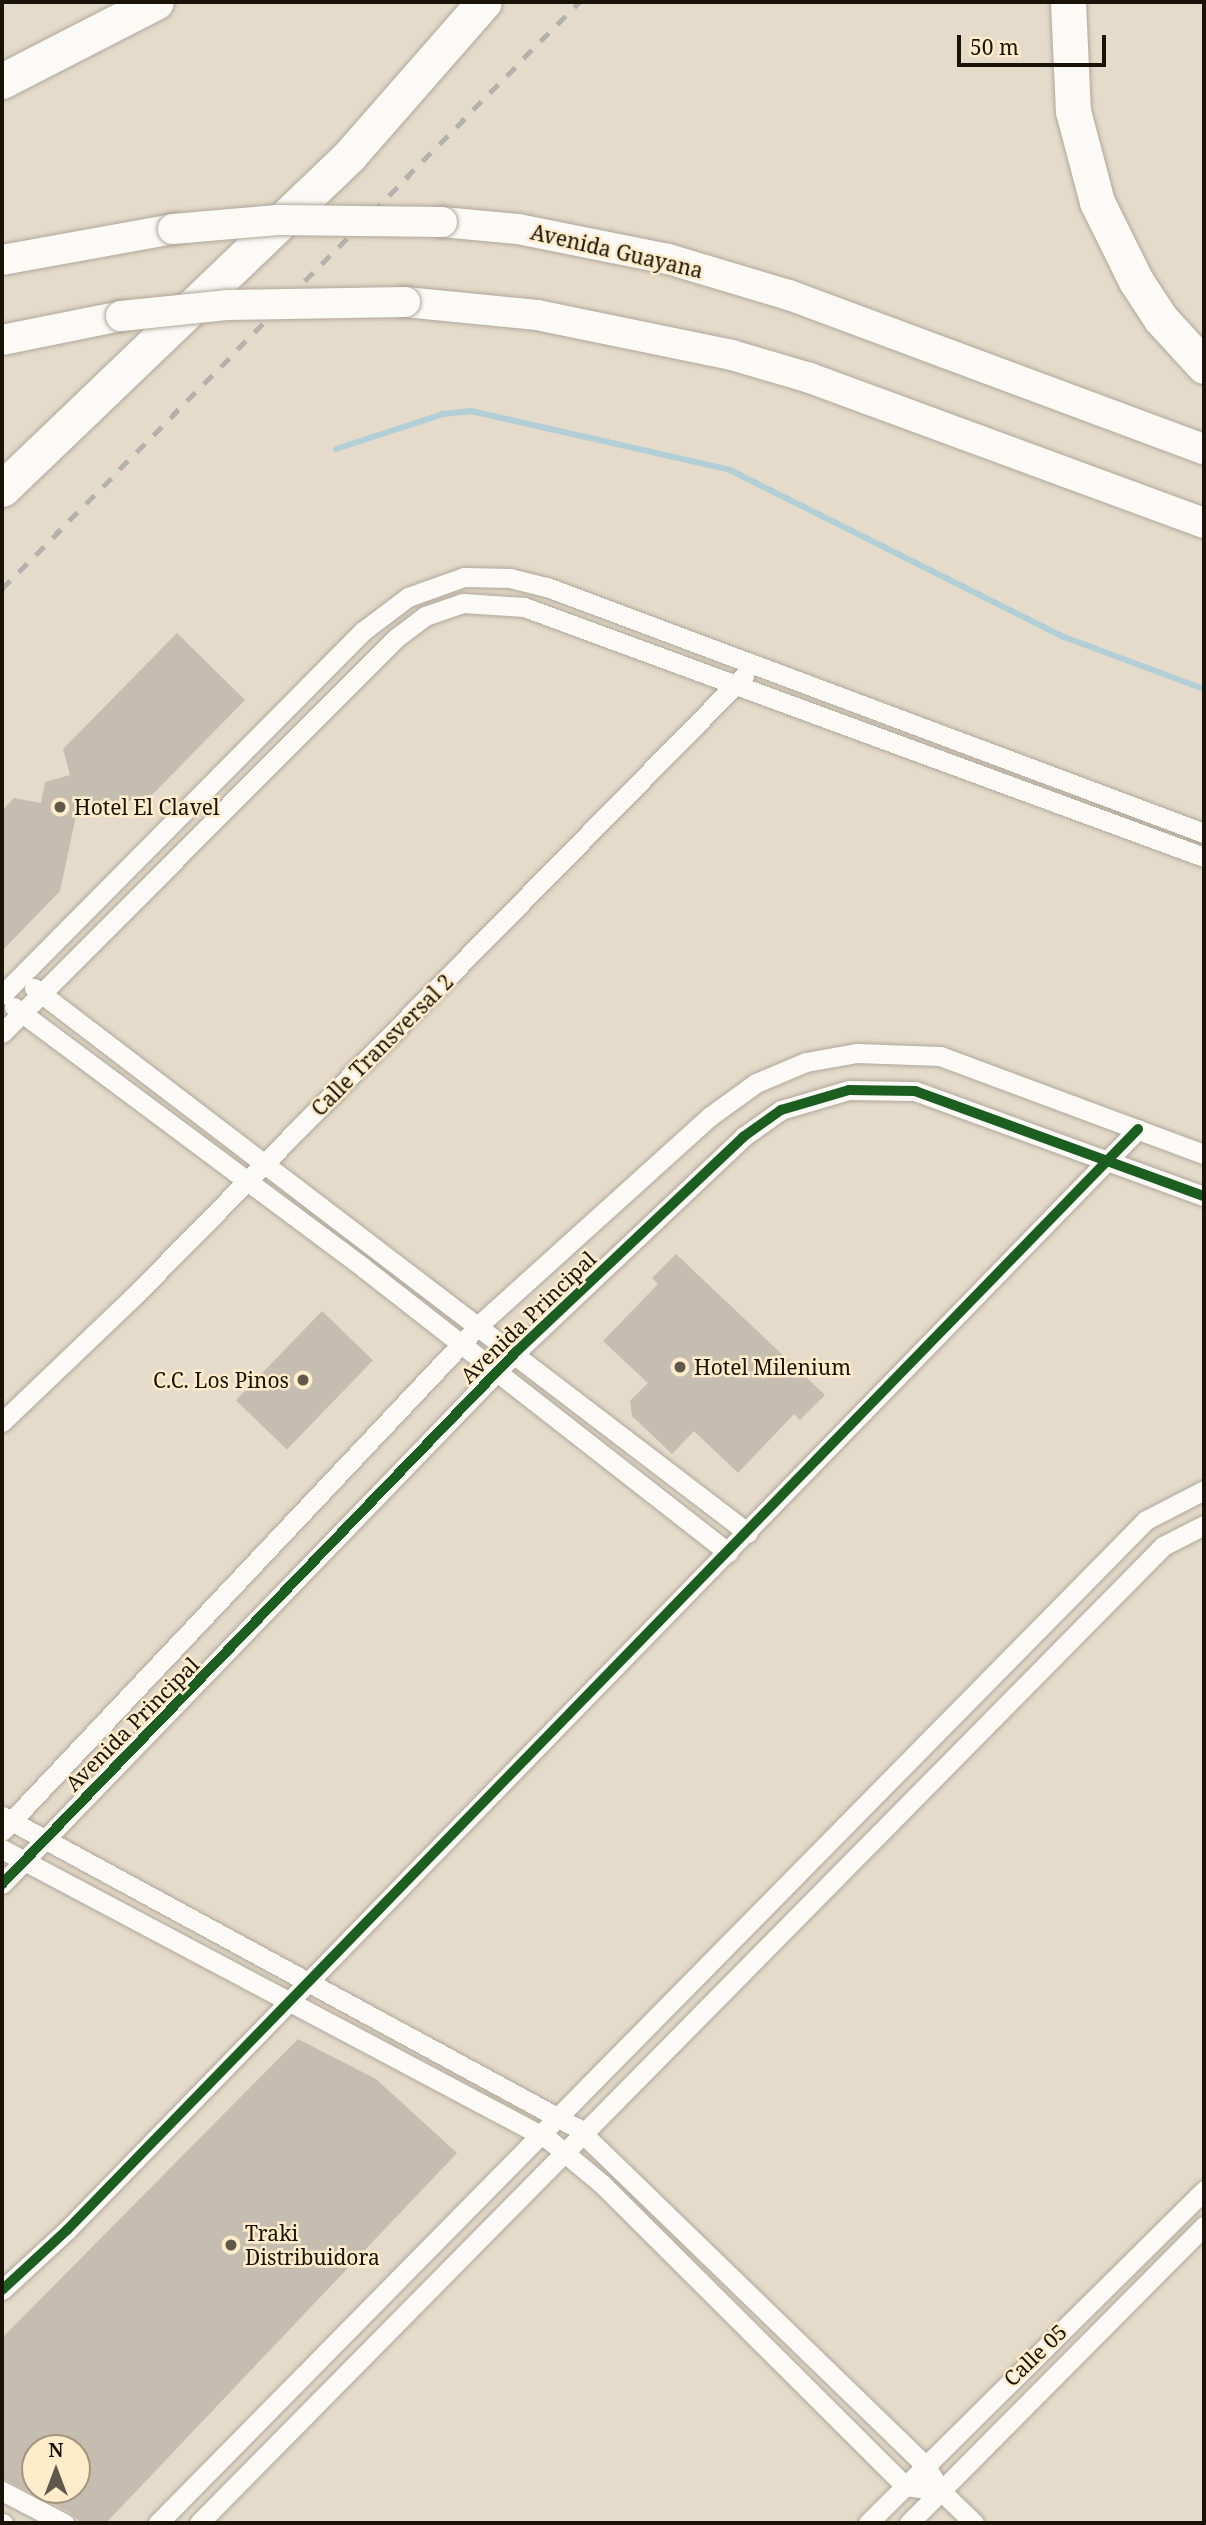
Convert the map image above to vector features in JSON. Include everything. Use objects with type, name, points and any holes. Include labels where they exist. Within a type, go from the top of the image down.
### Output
[{"type":"highway","points":[[2,81],[156,2]]},
{"type":"highway","points":[[2,489],[350,155],[484,2]]},
{"type":"highway","points":[[1068,2],[1073,111],[1097,202],[1142,290],[1204,366]]},
{"type":"main road","name":"Avenida Guayana","points":[[2,260],[63,245],[173,229],[278,220],[442,222],[518,229],[680,263],[789,295],[1204,449]]},
{"type":"main road","points":[[2,340],[121,316],[228,305],[405,302],[537,315],[732,355],[810,378],[1204,523]]},
{"type":"street","points":[[728,1552],[463,1345],[2,997],[382,614],[416,593],[464,577],[524,580],[756,663],[1204,833]]},
{"type":"street","points":[[416,593],[425,616]]},
{"type":"street","points":[[2,1033],[314,719],[425,616],[463,603],[509,603],[737,684],[1204,857]]},
{"type":"street","name":"Calle Transversal 2","points":[[2,1422],[265,1164],[756,663]]},
{"type":"street","points":[[293,701],[314,719]]},
{"type":"street","points":[[132,863],[153,881]]},
{"type":"street","points":[[20,977],[480,1324],[748,1533]]},
{"type":"street","name":"Avenida Principal","points":[[5,1823],[463,1345],[480,1324],[733,1097],[806,1062],[868,1052],[940,1056],[1204,1154]]},
{"type":"street","name":"Avenida Principal","points":[[2,1884],[516,1352],[743,1138],[804,1100],[849,1090],[915,1091],[1204,1196]]},
{"type":"street","points":[[2,2290],[67,2230],[307,1979],[748,1533],[1138,1129]]},
{"type":"street","points":[[159,2523],[1146,1520],[1204,1490]]},
{"type":"street","points":[[199,2523],[1163,1546],[1204,1525]]},
{"type":"street","points":[[1063,1604],[1083,1626]]},
{"type":"street","points":[[962,1706],[985,1726]]},
{"type":"street","points":[[5,1823],[46,1839],[561,2116],[583,2133],[925,2465],[941,2491],[974,2523]]},
{"type":"street","points":[[2,1849],[542,2135],[566,2152],[905,2486],[941,2491]]},
{"type":"street","name":"Calle 05","points":[[868,2523],[1204,2190]]},
{"type":"street","name":"Calle 05","points":[[909,2523],[1204,2226]]},
{"type":"street","points":[[2,2491],[64,2523]]},
{"type":"building","points":[[177,633],[245,700],[153,794],[76,816],[60,891],[2,951],[2,811],[14,798],[41,803],[45,782],[70,775],[63,749]]},
{"type":"building","name":"Hotel Milenium","points":[[676,1254],[825,1395],[800,1420],[794,1414],[738,1473],[694,1431],[672,1454],[632,1416],[630,1401],[648,1383],[603,1341],[658,1284],[652,1278]]},
{"type":"building","name":"C.C. Los Pinos","points":[[322,1311],[373,1360],[287,1450],[236,1400]]},
{"type":"building","name":"Traki Distribuidora","points":[[298,2039],[376,2079],[457,2153],[106,2523],[81,2523],[70,2512],[54,2504],[91,2504],[91,2434],[21,2434],[21,2488],[2,2478],[2,2338]]},
{"type":"waterway","points":[[336,449],[443,414],[471,411],[730,470],[1064,637],[1204,689]]},
{"type":"railway","points":[[2,589],[579,2]]},
{"type":"cycle path","points":[[2,1884],[516,1352],[743,1137],[781,1110],[849,1090],[915,1091],[1204,1196]]},
{"type":"cycle path","points":[[2,2290],[67,2230],[1138,1129]]},
{"type":"place","name":"Hotel El Clavel","points":[[60,807]]},
{"type":"place","name":"Hotel Milenium","points":[[680,1367]]},
{"type":"place","name":"C.C. Los Pinos","points":[[303,1380]]},
{"type":"place","name":"Traki Distribuidora","points":[[231,2245]]}]
